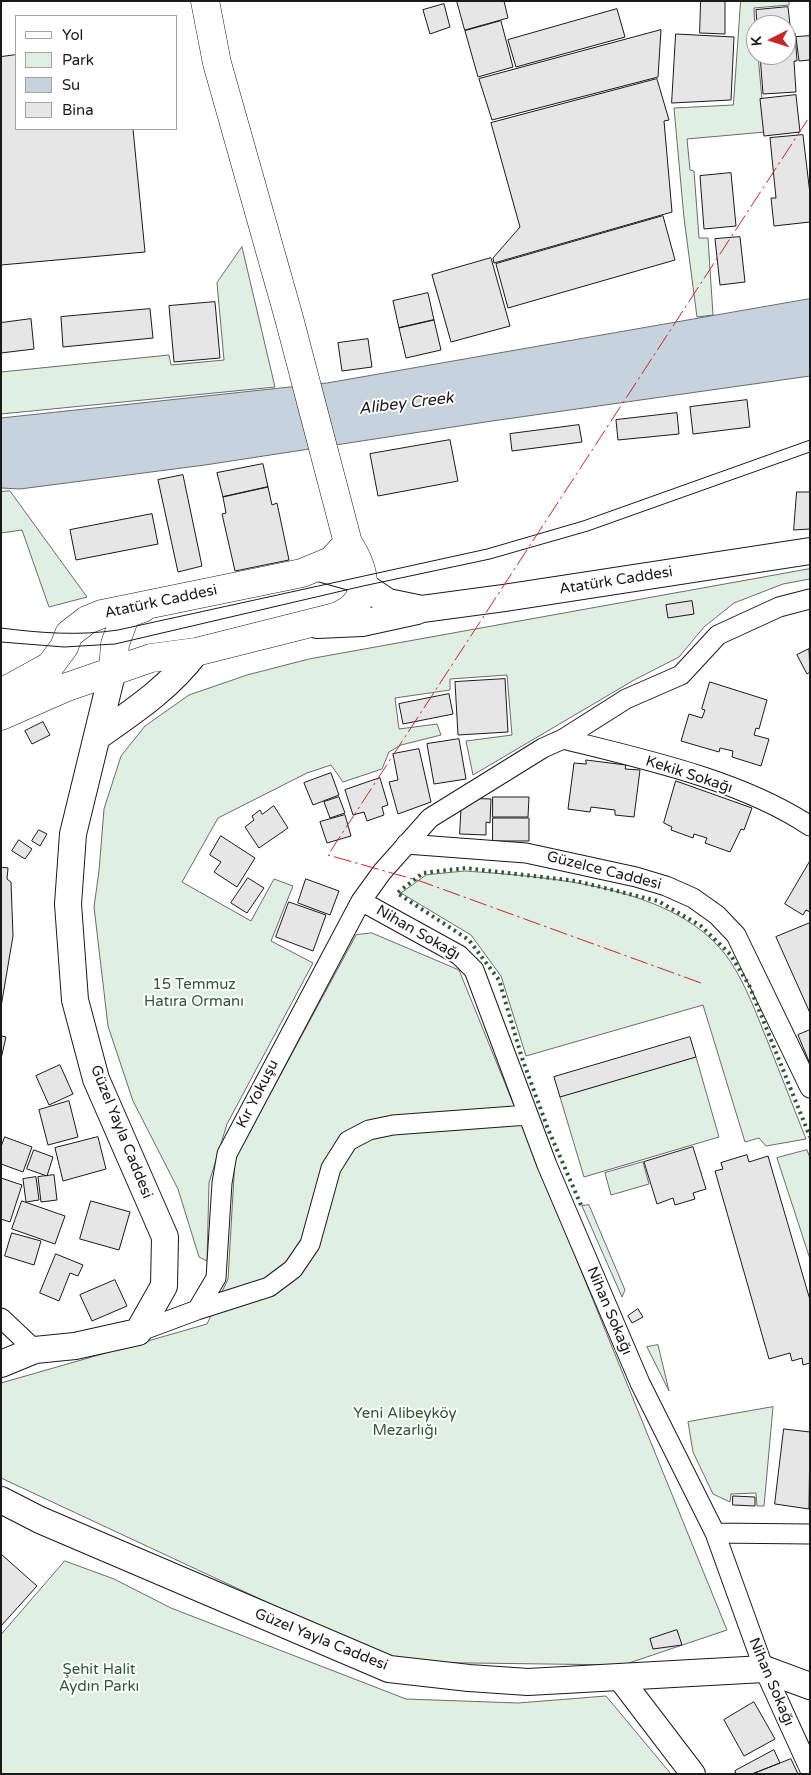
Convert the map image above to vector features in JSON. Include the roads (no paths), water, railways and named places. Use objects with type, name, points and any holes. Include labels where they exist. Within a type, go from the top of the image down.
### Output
[{"type":"main road","points":[[188,1],[202,39],[217,62]]},
{"type":"main road","points":[[204,1],[217,62],[348,543],[358,560],[363,586]]},
{"type":"main road","name":"Atatürk Caddesi","points":[[1,693],[50,666],[64,648],[69,634],[87,620],[102,614],[319,568],[338,555],[348,543]]},
{"type":"main road","name":"Atatürk Caddesi","points":[[319,568],[351,578],[388,602],[422,608],[504,598],[810,551]]},
{"type":"main road","name":"Atatürk Caddesi","points":[[1,716],[67,687],[151,658],[196,652],[311,624],[349,612],[361,598],[363,586]]},
{"type":"main road","points":[[113,670],[115,644],[126,614],[156,603]]},
{"type":"main road","name":"Atatürk Caddesi","points":[[311,624],[362,623],[410,614],[422,608]]},
{"type":"main road","points":[[97,737],[150,700],[180,674],[196,652]]},
{"type":"main road","name":"Güzel Yayla Caddesi","points":[[113,670],[73,834],[68,904],[75,1000],[96,1079],[165,1237],[164,1286],[138,1332]]},
{"type":"main road","points":[[1,1364],[35,1350],[75,1346],[138,1332]]},
{"type":"main road","name":"Güzel Yayla Caddesi","points":[[5,1508],[389,1669],[528,1682],[764,1669],[810,1686]]},
{"type":"street","name":"Kır Yokuşu","points":[[197,1310],[216,1278],[222,1184],[227,1154],[360,901],[406,844],[430,818],[543,748],[563,739],[626,699],[681,675],[718,635],[779,607],[810,599]]},
{"type":"street","name":"Kekik Sokağı","points":[[563,739],[670,766],[763,800],[810,826]]},
{"type":"street","name":"Güzelce Caddesi","points":[[406,844],[526,853],[636,877],[666,886],[693,898],[717,915],[736,935],[810,1088]]},
{"type":"street","name":"Nihan Sokağı","points":[[360,901],[406,923],[459,954],[474,970],[547,1165],[640,1383],[714,1533],[764,1669],[810,1770]]},
{"type":"street","points":[[138,1332],[197,1310],[269,1287],[293,1268],[310,1244],[330,1168],[348,1141],[369,1130],[393,1125],[528,1115]]},
{"type":"street","points":[[1,1318],[35,1350]]},
{"type":"street","points":[[714,1533],[810,1534]]},
{"type":"street","points":[[619,1677],[693,1774]]},
{"type":"water","name":"Alibey Creek","points":[[810,299],[810,376],[492,421],[205,465],[20,489],[1,488],[1,418],[327,383]]},
{"type":"tram line","points":[[1,628],[60,633],[118,630],[487,549],[583,521],[810,440]]},
{"type":"tram line","points":[[1,642],[64,647],[115,644],[363,586],[490,559],[588,531],[810,452]]},
{"type":"park label","name":"15 Temmuz Hatıra Ormanı","points":[[194,994]]},
{"type":"park label","name":"Yeni Alibeyköy Mezarlığı","points":[[405,1422]]},
{"type":"park label","name":"Şehit Halit Aydın Parkı","points":[[99,1678]]}]
